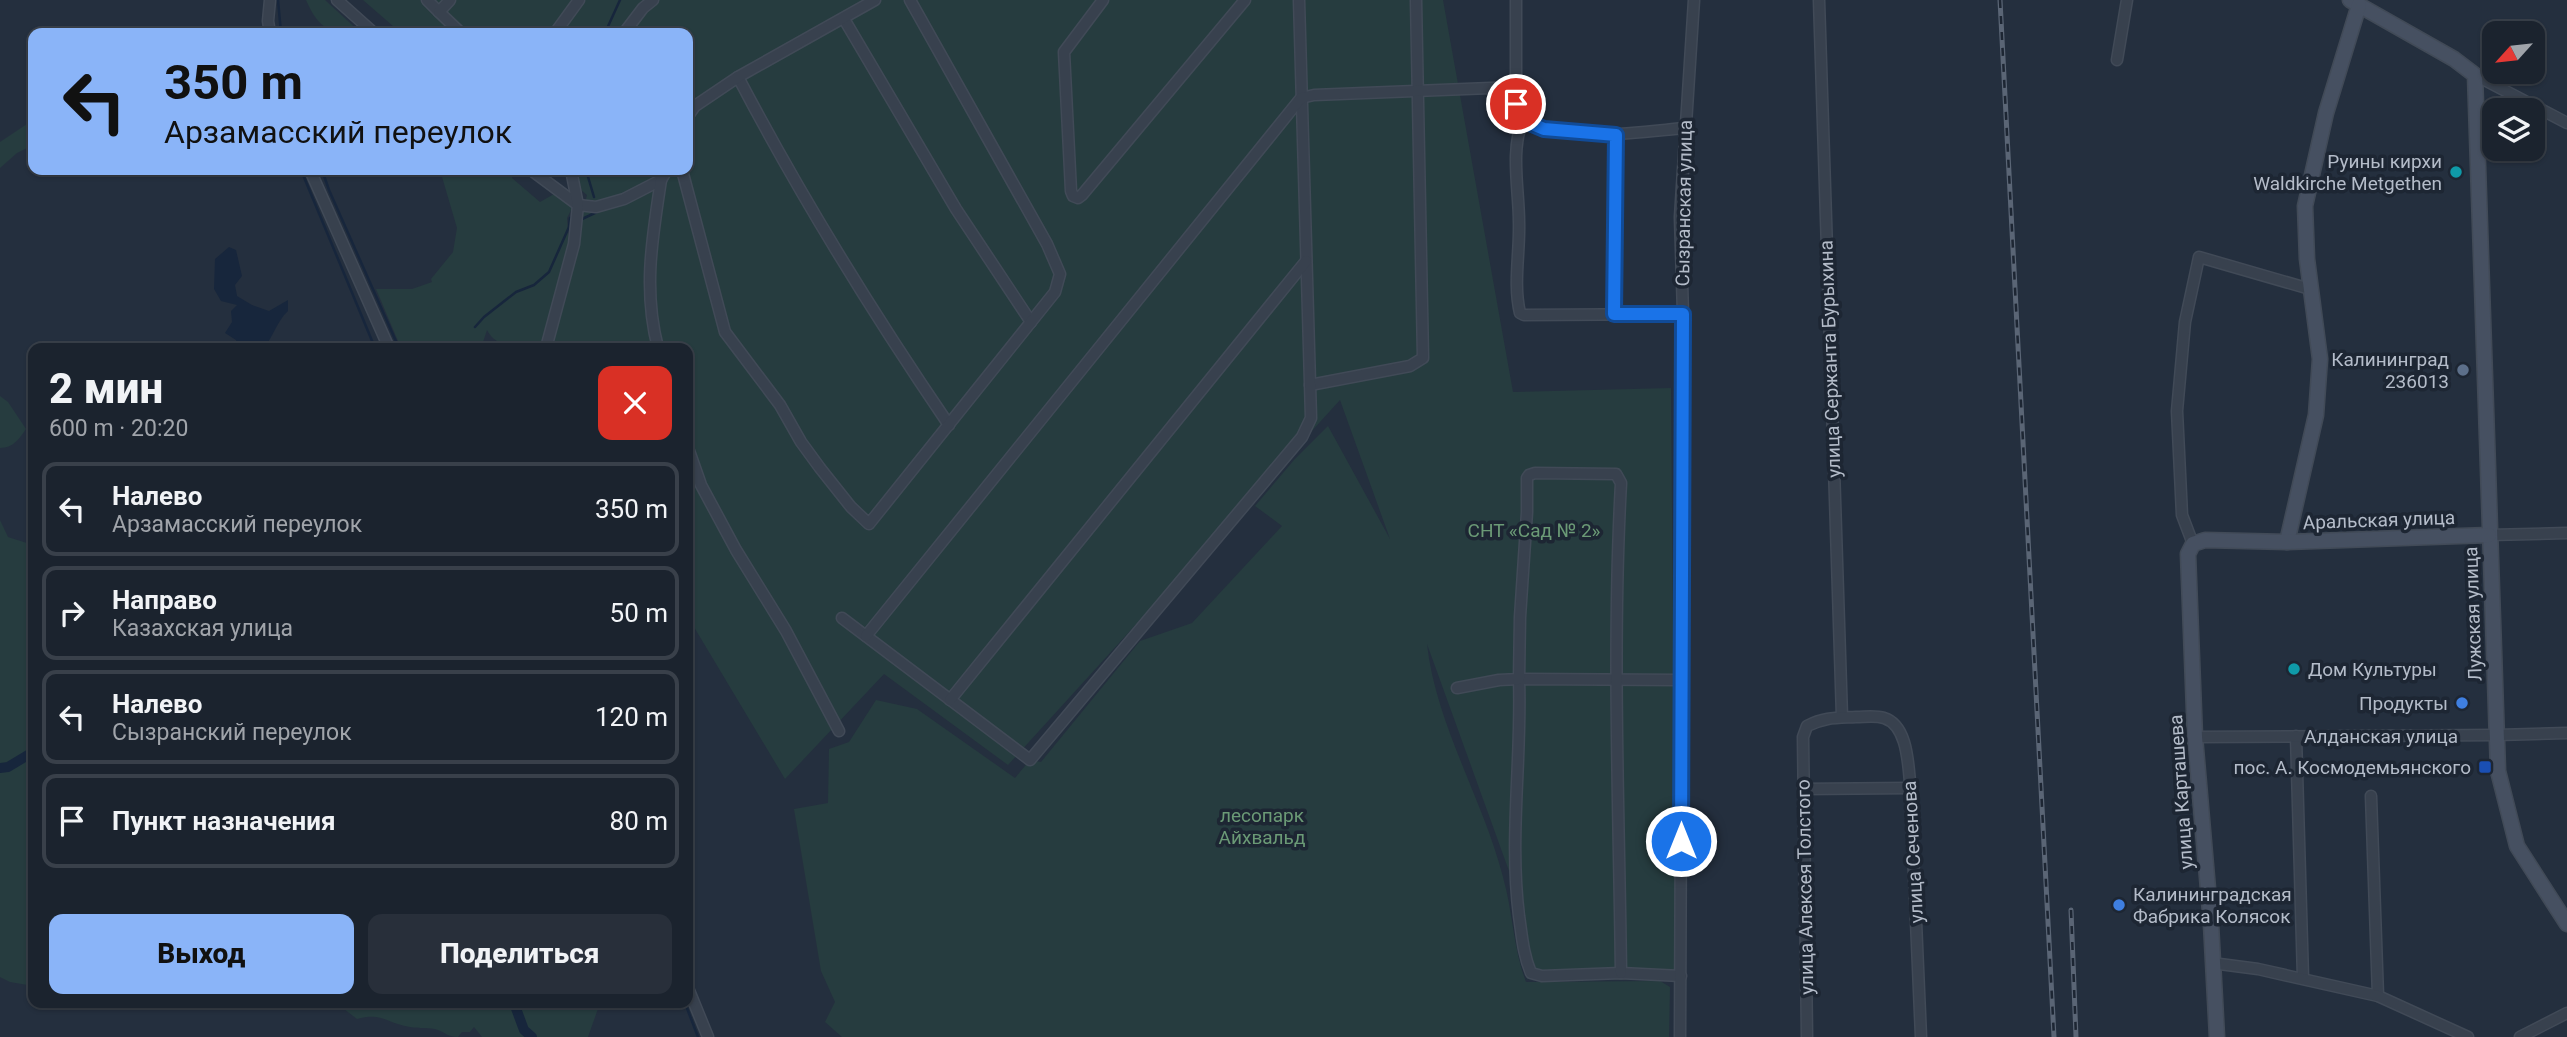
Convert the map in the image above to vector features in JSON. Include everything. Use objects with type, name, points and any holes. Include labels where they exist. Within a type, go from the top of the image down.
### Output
[{"type":"main road","points":[[2287,542],[2316,415],[2320,359],[2311,289],[2305,206],[2354,2],[2454,59],[2475,75]]},
{"type":"main road","name":"Лужская улица","points":[[2475,75],[2498,771],[2517,846],[2567,924]]},
{"type":"main road","name":"Аральская улица","points":[[2193,544],[2205,540],[2287,542],[2489,535]]},
{"type":"main road","name":"улица Карташева","points":[[2193,544],[2188,554],[2195,737],[2211,924],[2217,1037]]},
{"type":"street","points":[[269,28],[270,0]]},
{"type":"street","points":[[337,0],[368,28]]},
{"type":"street","points":[[427,0],[456,28]]},
{"type":"street","points":[[439,12],[450,0]]},
{"type":"street","points":[[559,28],[579,0]]},
{"type":"street","points":[[629,28],[643,8],[653,0]]},
{"type":"street","points":[[693,107],[738,77],[875,0]]},
{"type":"street","points":[[683,175],[724,332],[780,405],[801,442],[851,507],[869,524],[1055,292],[1060,274],[1041,232],[910,0]]},
{"type":"street","points":[[1103,0],[1064,52],[1071,191],[1073,196],[1078,198],[1245,0]]},
{"type":"street","points":[[842,618],[1030,760],[1301,438],[1311,418],[1299,0]]},
{"type":"street","points":[[1310,385],[1410,366],[1423,358],[1416,0]]},
{"type":"street","points":[[1516,0],[1516,104],[1523,120],[1544,129],[1616,135],[1684,128]]},
{"type":"street","name":"Сызранская улица","points":[[1680,1037],[1683,314],[1680,217],[1693,0]]},
{"type":"street","name":"улица Сержанта Бурыхина","points":[[1819,0],[1842,718]]},
{"type":"street","points":[[2117,60],[2127,0]]},
{"type":"street","points":[[844,19],[956,209],[1031,322]]},
{"type":"street","points":[[2475,75],[2567,123]]},
{"type":"street","points":[[738,77],[839,256],[949,425]]},
{"type":"street","points":[[866,636],[1301,98],[1314,95],[1516,87]]},
{"type":"street","points":[[1523,120],[1519,130],[1517,177],[1519,223],[1516,297],[1520,313],[1683,314]]},
{"type":"street","points":[[1614,314],[1616,135]]},
{"type":"street","points":[[312,175],[387,343]]},
{"type":"street","points":[[538,175],[578,205],[596,207],[624,200],[664,175]]},
{"type":"street","points":[[547,343],[574,244],[578,205],[571,175]]},
{"type":"street","points":[[657,343],[651,321],[649,260],[664,175]]},
{"type":"street","points":[[2193,544],[2182,515],[2177,411],[2185,322],[2199,257],[2311,289]]},
{"type":"street","points":[[950,700],[1306,261]]},
{"type":"street","points":[[693,462],[701,485],[736,551],[786,631],[839,732]]},
{"type":"street","points":[[1621,973],[1616,728],[1616,599],[1621,483],[1619,476],[1611,474],[1535,473],[1527,478],[1520,617],[1521,718],[1515,819],[1516,894],[1524,956],[1531,974],[1542,976],[1621,973],[1681,976]]},
{"type":"street","name":"Аральская улица","points":[[2489,535],[2567,533]]},
{"type":"street","points":[[1457,688],[1519,679],[1681,680]]},
{"type":"street","name":"улица Сеченова","points":[[1803,737],[1807,726],[1822,718],[1887,719],[1898,728],[1906,750],[1910,788],[1922,1037]]},
{"type":"street","name":"Алданская улица","points":[[2195,737],[2567,733]]},
{"type":"street","points":[[2297,736],[2303,978]]},
{"type":"street","name":"улица Алексея Толстого","points":[[1803,737],[1807,1037]]},
{"type":"street","points":[[1803,789],[1910,788]]},
{"type":"street","points":[[2371,796],[2378,996]]},
{"type":"street","points":[[2212,963],[2258,969],[2378,996],[2468,1037]]},
{"type":"street","points":[[693,1000],[708,1037]]},
{"type":"street","points":[[2520,1037],[2567,1013]]},
{"type":"green space","points":[[306,0],[325,0],[356,28],[327,28]]},
{"type":"green space","points":[[363,0],[1443,0],[1513,392],[1671,388],[1676,980],[1527,979],[1509,871],[1427,644],[1432,674],[1450,733],[1494,848],[1526,982],[1660,981],[1670,987],[1669,1037],[842,1037],[825,1022],[835,1002],[821,971],[794,809],[828,803],[829,749],[849,742],[876,700],[917,709],[1015,778],[1030,760],[1041,762],[1140,641],[1192,623],[1282,526],[1255,506],[1294,460],[1328,426],[1390,539],[1340,400],[1008,765],[884,674],[785,779],[693,625],[693,343],[551,343],[587,195],[563,175],[693,175],[693,28],[395,28]]},
{"type":"green space","points":[[28,123],[28,148],[0,168],[0,142]]},
{"type":"green space","points":[[441,175],[513,175],[512,178],[540,202],[554,194],[573,206],[567,218],[569,244],[541,343],[500,343],[487,330],[483,343],[399,343],[376,289],[412,289],[432,282],[431,279],[453,252],[457,228]]},
{"type":"green space","points":[[0,396],[8,402],[26,429],[12,445],[5,448],[0,448]]},
{"type":"green space","points":[[0,520],[8,537],[28,543],[28,985],[0,977]]},
{"type":"green space","points":[[598,1008],[588,1037],[482,1037],[474,1027],[470,1032],[462,1032],[458,1037],[435,1029],[402,1026],[379,1018],[357,1019],[344,1009],[321,1009]]},
{"type":"water","points":[[229,247],[236,250],[242,276],[235,285],[237,296],[252,305],[269,311],[288,300],[288,311],[267,343],[237,343],[225,333],[232,322],[231,311],[237,305],[221,301],[214,289],[215,259]]},
{"type":"waterway","points":[[278,0],[281,28]]},
{"type":"waterway","points":[[607,28],[620,0]]},
{"type":"waterway","points":[[303,175],[373,343]]},
{"type":"waterway","points":[[324,175],[397,343]]},
{"type":"waterway","points":[[587,175],[594,197]]},
{"type":"waterway","points":[[582,219],[597,212]]},
{"type":"waterway","points":[[475,327],[516,292],[534,285],[549,272],[569,227],[570,218]]},
{"type":"waterway","points":[[0,768],[8,767],[28,755]]},
{"type":"waterway","points":[[516,1008],[524,1030],[532,1037]]},
{"type":"waterway","points":[[687,1008],[698,1037]]},
{"type":"railway","points":[[2000,0],[2054,1037]]},
{"type":"railway","points":[[2071,910],[2076,1037]]},
{"type":"place","name":"Руины кирхи Waldkirche Metgethen","points":[[2456,172]]},
{"type":"place","name":"Калининград 236013","points":[[2463,370]]},
{"type":"place","name":"Дом Культуры","points":[[2294,669]]},
{"type":"place","name":"Продукты","points":[[2462,703]]},
{"type":"place","name":"пос. А. Космодемьянского","points":[[2485,767]]},
{"type":"place","name":"Калининградская Фабрика Колясок","points":[[2119,905]]},
{"type":"route","points":[[1516,104],[1523,120],[1544,129],[1616,135],[1614,314],[1683,314],[1681,841]]},
{"type":"park label","name":"СНТ «Сад № 2»","points":[[1534,530]]},
{"type":"park label","name":"лесопарк Айхвальд","points":[[1262,826]]}]
